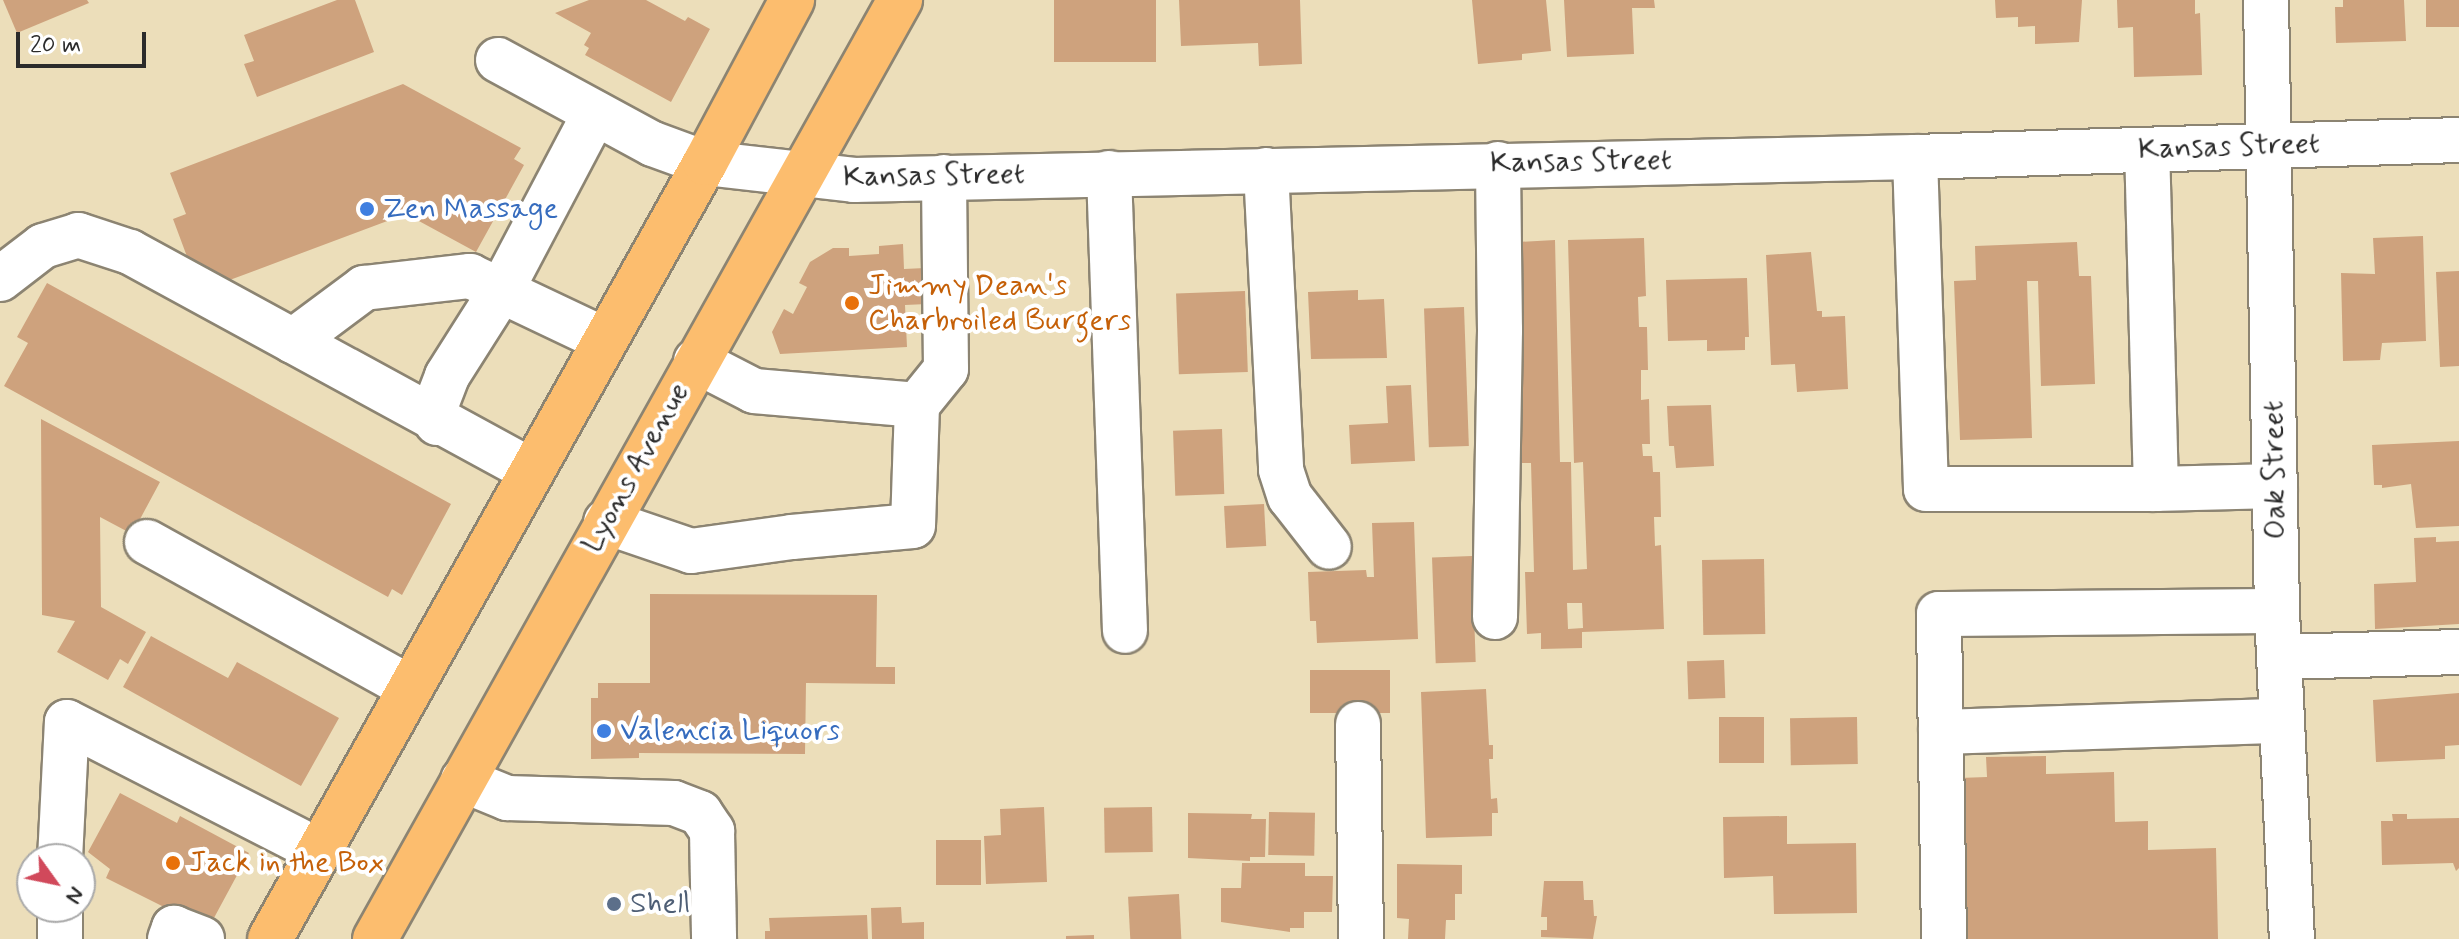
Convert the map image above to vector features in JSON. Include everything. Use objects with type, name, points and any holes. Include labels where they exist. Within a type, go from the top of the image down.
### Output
[{"type":"main road","points":[[270,939],[705,163],[792,0]]},
{"type":"main road","name":"Lyons Avenue","points":[[375,939],[900,0]]},
{"type":"street","name":"Oak Street","points":[[2266,0],[2277,611],[2292,939]]},
{"type":"street","name":"Kansas Street","points":[[498,60],[653,144],[705,163],[854,180],[1915,157],[2459,140]]},
{"type":"street","points":[[437,423],[436,405],[447,376],[501,291],[595,113]]},
{"type":"street","points":[[2147,150],[2156,489]]},
{"type":"street","points":[[1915,157],[1926,489],[2275,486]]},
{"type":"street","points":[[1495,617],[1500,330],[1498,164]]},
{"type":"street","points":[[1266,170],[1281,470],[1290,497],[1329,547]]},
{"type":"street","points":[[1109,173],[1125,631]]},
{"type":"street","points":[[606,522],[691,551],[792,537],[913,526],[917,405],[946,369],[944,177]]},
{"type":"street","points":[[0,279],[43,246],[78,235],[130,252],[437,423],[531,471]]},
{"type":"street","points":[[293,341],[364,288],[470,276],[605,340]]},
{"type":"street","points":[[696,361],[754,391],[917,405]]},
{"type":"street","points":[[147,542],[410,688]]},
{"type":"street","points":[[1944,939],[1939,614],[2277,611]]},
{"type":"street","points":[[2280,657],[2459,652]]},
{"type":"street","points":[[1941,732],[2281,721]]},
{"type":"street","points":[[61,843],[67,722],[319,851]]},
{"type":"street","points":[[1358,724],[1361,939]]},
{"type":"street","points":[[463,780],[507,798],[674,803],[700,813],[712,831],[714,939]]},
{"type":"building","points":[[3,0],[87,0],[89,3],[17,33]]},
{"type":"building","points":[[337,0],[355,0],[374,52],[257,97],[244,64],[254,61],[244,35]]},
{"type":"building","points":[[589,0],[646,0],[685,21],[688,17],[710,29],[671,102],[585,55],[589,48],[584,45],[591,33],[555,13]]},
{"type":"building","points":[[1054,0],[1156,0],[1156,62],[1054,62]]},
{"type":"building","points":[[1179,0],[1300,0],[1302,64],[1259,66],[1258,43],[1181,46]]},
{"type":"building","points":[[1472,0],[1546,0],[1551,51],[1522,54],[1522,60],[1478,64]]},
{"type":"building","points":[[1564,0],[1654,0],[1655,8],[1632,8],[1634,54],[1567,57]]},
{"type":"building","points":[[1995,0],[2082,0],[2079,42],[2035,44],[2035,26],[2018,27],[2018,17],[1996,18]]},
{"type":"building","points":[[2117,0],[2195,0],[2195,14],[2200,13],[2202,75],[2134,77],[2133,27],[2118,28]]},
{"type":"building","points":[[2343,0],[2404,0],[2406,41],[2336,43],[2335,7],[2343,7]]},
{"type":"building","points":[[2426,0],[2459,0],[2459,27],[2426,27]]},
{"type":"building","points":[[403,84],[521,148],[514,159],[524,165],[476,252],[406,214],[219,284],[192,270],[173,219],[186,214],[170,173]]},
{"type":"building","points":[[2423,236],[2426,341],[2382,343],[2380,360],[2343,361],[2341,273],[2375,274],[2373,238]]},
{"type":"building","points":[[1644,238],[1646,296],[1638,297],[1639,327],[1647,327],[1648,370],[1641,370],[1641,400],[1649,399],[1650,444],[1642,444],[1643,456],[1652,456],[1653,472],[1660,472],[1661,517],[1654,517],[1655,546],[1661,545],[1664,629],[1582,632],[1582,648],[1541,649],[1541,633],[1527,634],[1525,572],[1534,572],[1531,463],[1522,463],[1517,242],[1555,240],[1560,462],[1571,462],[1573,570],[1587,569],[1583,462],[1574,463],[1568,240]],"holes":[[[1567,603],[1582,603],[1583,628],[1568,629]]]},
{"type":"building","points":[[2077,242],[2079,276],[2091,276],[2095,384],[2041,386],[2038,281],[2027,281],[2032,438],[1960,440],[1954,281],[1976,280],[1975,246]]},
{"type":"building","points":[[903,244],[904,269],[925,268],[927,304],[905,305],[907,347],[780,354],[772,332],[784,309],[793,314],[807,287],[799,283],[810,262],[833,248],[849,248],[849,256],[879,254],[879,246]]},
{"type":"building","points":[[1811,252],[1817,311],[1822,311],[1822,317],[1845,316],[1848,389],[1797,392],[1795,364],[1771,365],[1766,255]]},
{"type":"building","points":[[2459,271],[2459,366],[2440,367],[2436,272]]},
{"type":"building","points":[[1747,278],[1749,337],[1745,337],[1745,350],[1707,351],[1707,340],[1668,341],[1666,280]]},
{"type":"building","points":[[47,283],[451,504],[402,595],[392,589],[388,597],[4,386],[28,343],[17,337]]},
{"type":"building","points":[[1358,290],[1358,300],[1384,299],[1387,358],[1311,359],[1308,292]]},
{"type":"building","points":[[1245,291],[1248,372],[1179,374],[1176,293]]},
{"type":"building","points":[[1464,307],[1469,446],[1429,447],[1424,308]]},
{"type":"building","points":[[1411,385],[1415,461],[1351,464],[1349,425],[1388,423],[1386,386]]},
{"type":"building","points":[[1711,405],[1714,466],[1676,468],[1674,446],[1669,446],[1667,406]]},
{"type":"building","points":[[41,419],[160,482],[132,534],[100,517],[101,607],[146,632],[128,664],[120,659],[108,680],[57,652],[75,621],[42,615]]},
{"type":"building","points":[[1222,429],[1224,494],[1175,496],[1173,431]]},
{"type":"building","points":[[2459,441],[2459,526],[2416,528],[2411,484],[2382,488],[2382,485],[2374,485],[2372,445]]},
{"type":"building","points":[[1264,504],[1266,546],[1226,548],[1224,506]]},
{"type":"building","points":[[1414,522],[1418,639],[1317,643],[1316,621],[1310,621],[1308,572],[1366,570],[1367,577],[1374,577],[1372,523]]},
{"type":"building","points":[[2436,537],[2436,542],[2459,541],[2459,624],[2375,629],[2374,584],[2416,582],[2414,538]]},
{"type":"building","points":[[1472,556],[1476,662],[1436,663],[1432,557]]},
{"type":"building","points":[[1764,559],[1765,634],[1703,635],[1702,560]]},
{"type":"building","points":[[650,594],[877,595],[876,667],[895,667],[895,684],[806,683],[805,754],[639,753],[639,758],[591,759],[591,698],[598,698],[598,683],[650,683]]},
{"type":"building","points":[[151,636],[228,678],[237,662],[339,718],[301,786],[123,687]]},
{"type":"building","points":[[1724,660],[1725,698],[1688,699],[1687,661]]},
{"type":"building","points":[[1310,670],[1390,670],[1390,713],[1310,713]]},
{"type":"building","points":[[1486,689],[1489,745],[1493,745],[1493,759],[1489,759],[1491,799],[1497,798],[1498,813],[1492,813],[1492,836],[1426,838],[1421,692]]},
{"type":"building","points":[[2459,693],[2459,745],[2445,746],[2445,759],[2376,762],[2373,700]]},
{"type":"building","points":[[1719,717],[1764,717],[1764,763],[1719,763]]},
{"type":"building","points":[[1857,717],[1858,764],[1791,765],[1790,718]]},
{"type":"building","points":[[2046,756],[2046,774],[2114,772],[2115,822],[2148,821],[2148,850],[2216,848],[2218,939],[1962,939],[1959,778],[1987,777],[1986,757]]},
{"type":"building","name":"Jack in the Box","points":[[120,793],[177,823],[180,816],[249,853],[208,929],[106,878],[110,869],[96,858],[96,843],[93,843]]},
{"type":"building","points":[[1044,807],[1047,882],[986,884],[984,836],[1001,835],[1000,809]]},
{"type":"building","points":[[1152,807],[1153,852],[1105,853],[1104,808]]},
{"type":"building","points":[[1269,812],[1315,813],[1314,856],[1268,855]]},
{"type":"building","points":[[1188,813],[1252,814],[1251,819],[1266,819],[1265,857],[1250,857],[1250,861],[1188,858]]},
{"type":"building","points":[[2392,814],[2407,814],[2407,819],[2459,818],[2459,868],[2456,871],[2453,863],[2382,865],[2381,821],[2393,821]]},
{"type":"building","points":[[1787,816],[1787,844],[1856,843],[1857,913],[1774,914],[1773,876],[1724,878],[1723,817]]},
{"type":"building","points":[[936,840],[981,840],[981,885],[936,885]]},
{"type":"building","points":[[1242,863],[1305,863],[1305,876],[1333,876],[1332,912],[1304,912],[1304,928],[1290,928],[1290,932],[1221,922],[1221,888],[1241,888]]},
{"type":"building","points":[[1397,864],[1462,865],[1462,894],[1455,894],[1455,920],[1446,920],[1445,939],[1408,939],[1409,919],[1397,918]]},
{"type":"building","points":[[1544,881],[1583,881],[1584,900],[1593,900],[1594,916],[1597,916],[1593,939],[1541,937],[1541,930],[1547,930],[1547,917],[1541,917]]},
{"type":"building","points":[[1179,894],[1181,939],[1130,939],[1128,897]]},
{"type":"building","points":[[901,907],[902,923],[924,922],[924,939],[872,939],[871,908]]},
{"type":"building","points":[[867,915],[868,939],[765,939],[765,931],[770,931],[769,918]]},
{"type":"building","points":[[1094,935],[1094,939],[1066,939],[1066,936]]},
{"type":"place","name":"Zen Massage","points":[[367,209]]},
{"type":"place","name":"Jimmy Dean's Charbroiled Burgers","points":[[852,303]]},
{"type":"place","name":"Valencia Liquors","points":[[604,731]]},
{"type":"place","name":"Jack in the Box","points":[[173,863]]},
{"type":"place","name":"Shell","points":[[614,904]]}]
